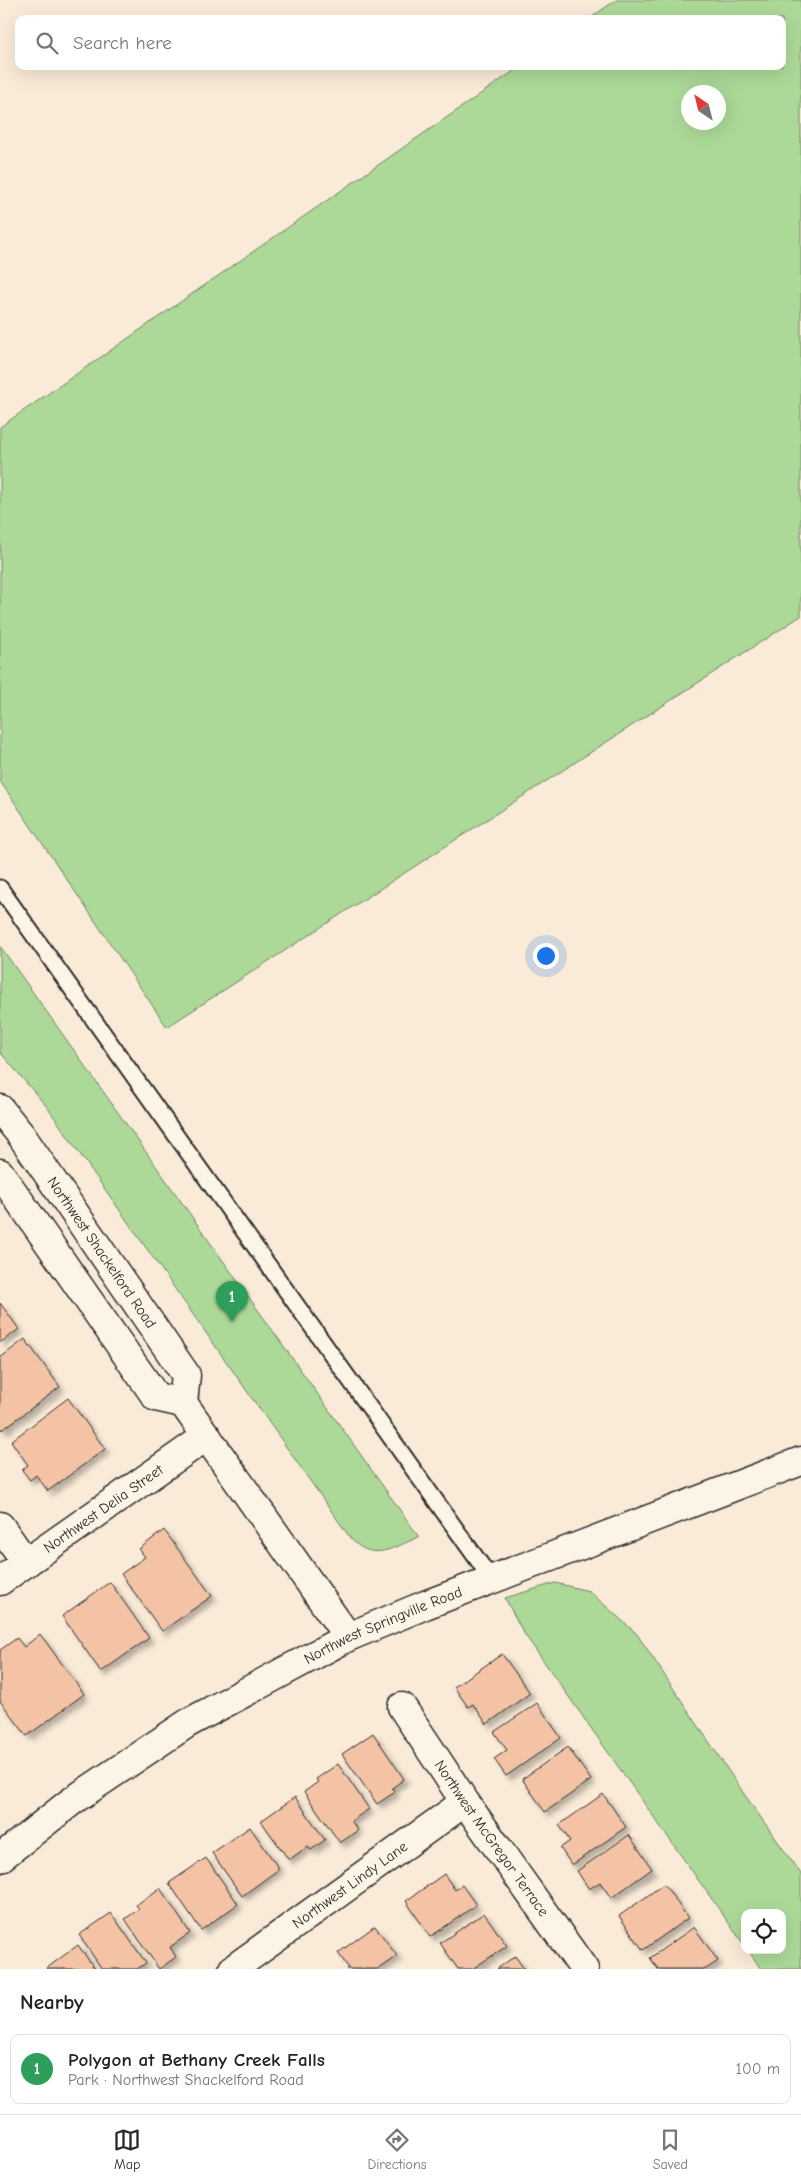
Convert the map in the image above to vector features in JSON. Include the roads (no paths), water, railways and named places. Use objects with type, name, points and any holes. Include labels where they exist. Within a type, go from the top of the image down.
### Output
[{"type":"street","name":"Northwest Shackelford Road","points":[[0,1109],[21,1135],[186,1375],[183,1403]]},
{"type":"street","points":[[0,1173],[156,1397],[183,1403],[348,1637]]},
{"type":"street","name":"Northwest Delia Street","points":[[0,1581],[206,1436]]},
{"type":"street","name":"Northwest Springville Road","points":[[0,1858],[72,1801],[188,1723],[348,1637],[801,1461]]},
{"type":"street","points":[[0,1526],[26,1562]]},
{"type":"street","name":"Northwest McGregor Terrace","points":[[402,1706],[465,1802],[584,1969]]},
{"type":"street","name":"Northwest Lindy Lane","points":[[251,1964],[465,1802]]},
{"type":"lane","points":[[0,888],[492,1580]]},
{"type":"place","name":"Polygon at Bethany Creek Falls","points":[[232,1322]]}]
